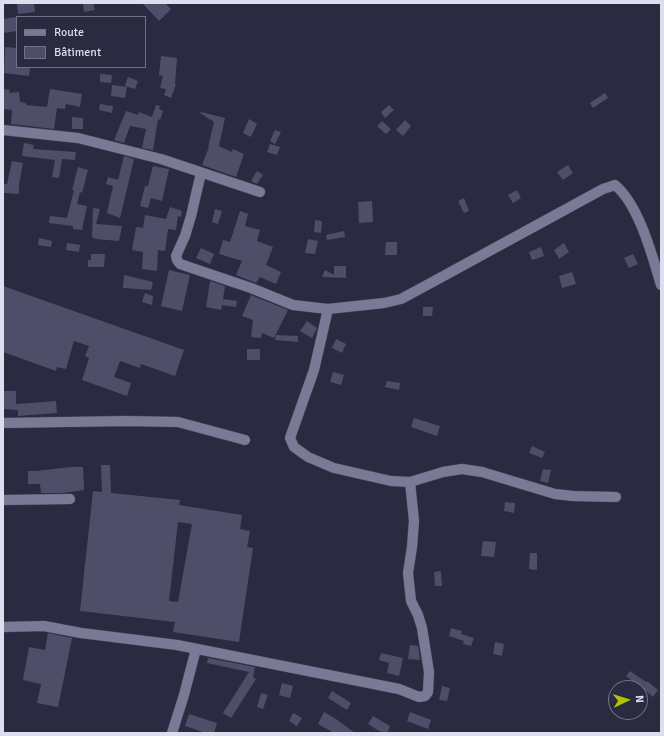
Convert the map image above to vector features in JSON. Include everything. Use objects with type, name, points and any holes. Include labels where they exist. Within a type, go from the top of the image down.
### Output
[{"type":"street","points":[[3,130],[78,138],[160,159],[260,192]]},
{"type":"street","points":[[201,173],[185,236],[176,256],[177,260],[180,264],[251,288],[293,305],[328,309],[384,303],[400,299],[603,189],[615,185],[627,198],[635,212],[661,285]]},
{"type":"street","points":[[328,309],[314,370],[290,438],[294,447],[308,457],[334,468],[391,481],[410,482],[443,472],[462,469],[482,472],[555,494],[616,497]]},
{"type":"street","points":[[3,423],[36,421],[178,422],[245,440]]},
{"type":"street","points":[[3,627],[44,626],[80,633],[177,645],[399,689],[419,697],[425,696],[428,692],[429,672],[420,622],[411,600],[408,573],[414,522],[410,482]]},
{"type":"street","points":[[3,500],[70,500]]},
{"type":"street","points":[[172,733],[184,696],[196,649]]},
{"type":"building","points":[[17,3],[34,3],[35,12],[18,14]]},
{"type":"building","points":[[83,3],[93,3],[95,10],[84,12]]},
{"type":"building","points":[[142,3],[165,3],[171,9],[159,21]]},
{"type":"building","points":[[16,17],[16,31],[3,33],[3,19]]},
{"type":"building","points":[[5,47],[16,48],[16,68],[30,68],[29,76],[4,73]]},
{"type":"building","points":[[161,56],[177,58],[176,84],[171,98],[164,95],[166,89],[160,88],[163,76],[159,75]]},
{"type":"building","points":[[100,74],[112,75],[111,83],[100,82]]},
{"type":"building","points":[[128,77],[138,81],[135,89],[125,86]]},
{"type":"building","points":[[112,85],[127,87],[125,98],[111,96]]},
{"type":"building","points":[[3,89],[10,90],[9,93],[19,92],[20,102],[26,103],[26,105],[47,107],[50,89],[82,94],[80,107],[66,104],[65,109],[57,108],[54,129],[11,124],[12,110],[3,109]]},
{"type":"building","points":[[605,93],[608,98],[593,108],[590,103]]},
{"type":"building","points":[[100,104],[113,106],[112,113],[99,110]]},
{"type":"building","points":[[156,105],[160,106],[159,109],[163,111],[160,120],[158,119],[153,150],[142,148],[146,129],[130,126],[124,143],[114,140],[126,111],[138,115],[139,112],[152,117]]},
{"type":"building","points":[[389,105],[394,110],[385,118],[381,112]]},
{"type":"building","points":[[200,113],[225,118],[219,146],[232,152],[233,149],[244,154],[236,177],[202,165],[209,147],[214,122]]},
{"type":"building","points":[[72,117],[83,118],[83,129],[72,129]]},
{"type":"building","points":[[249,119],[257,124],[251,137],[243,133]]},
{"type":"building","points":[[405,120],[411,126],[403,136],[396,130]]},
{"type":"building","points":[[382,121],[391,129],[386,134],[377,126]]},
{"type":"building","points":[[275,130],[281,132],[275,144],[270,141]]},
{"type":"building","points":[[24,143],[34,145],[33,149],[76,152],[75,160],[62,159],[59,178],[52,177],[55,160],[22,156]]},
{"type":"building","points":[[270,144],[280,147],[277,155],[267,152]]},
{"type":"building","points":[[124,156],[134,159],[120,218],[107,213],[113,186],[106,184],[108,177],[118,180]]},
{"type":"building","points":[[12,161],[23,163],[19,184],[19,194],[4,193],[4,184],[7,184]]},
{"type":"building","points":[[568,165],[573,173],[563,180],[557,172]]},
{"type":"building","points":[[153,166],[169,169],[162,201],[151,198],[148,208],[140,206],[145,186],[148,186]]},
{"type":"building","points":[[78,167],[88,170],[82,193],[80,192],[77,204],[87,206],[82,230],[73,229],[73,226],[49,223],[50,216],[67,218]]},
{"type":"building","points":[[257,171],[263,175],[257,184],[251,181]]},
{"type":"building","points":[[517,190],[521,198],[513,203],[508,195]]},
{"type":"building","points":[[464,198],[469,211],[464,213],[458,201]]},
{"type":"building","points":[[372,201],[373,222],[359,223],[358,202]]},
{"type":"building","points":[[170,207],[182,211],[181,217],[178,216],[176,230],[168,229],[165,251],[158,250],[157,271],[142,269],[143,252],[132,250],[136,227],[147,228],[143,227],[145,215],[166,219]]},
{"type":"building","points":[[93,208],[100,209],[96,224],[122,226],[119,241],[96,239],[92,237]]},
{"type":"building","points":[[215,209],[222,211],[218,224],[212,222]]},
{"type":"building","points":[[240,211],[248,214],[245,226],[260,230],[257,241],[273,247],[266,265],[281,272],[276,284],[260,277],[256,283],[236,275],[242,261],[219,254],[223,240],[230,242]]},
{"type":"building","points":[[315,220],[322,221],[321,233],[314,232]]},
{"type":"building","points":[[344,231],[345,237],[327,240],[326,235]]},
{"type":"building","points":[[39,238],[52,241],[51,247],[38,245]]},
{"type":"building","points":[[308,239],[318,241],[315,254],[305,253]]},
{"type":"building","points":[[386,242],[397,242],[397,255],[385,255]]},
{"type":"building","points":[[67,243],[80,245],[79,252],[66,250]]},
{"type":"building","points":[[564,243],[569,252],[559,259],[554,250]]},
{"type":"building","points":[[541,247],[544,256],[532,260],[529,252]]},
{"type":"building","points":[[201,248],[214,254],[210,264],[196,258]]},
{"type":"building","points":[[91,254],[105,254],[104,267],[88,267],[88,260],[91,260]]},
{"type":"building","points":[[633,254],[638,264],[629,268],[624,258]]},
{"type":"building","points":[[334,266],[346,266],[346,278],[322,277],[325,270],[334,275]]},
{"type":"building","points":[[169,270],[190,275],[182,311],[161,306]]},
{"type":"building","points":[[572,272],[576,284],[562,288],[559,276]]},
{"type":"building","points":[[124,275],[153,282],[151,290],[123,288]]},
{"type":"building","points":[[210,281],[225,286],[223,299],[237,301],[236,307],[222,305],[221,310],[206,307]]},
{"type":"building","points":[[3,286],[184,350],[175,376],[141,364],[140,368],[120,361],[114,377],[131,383],[127,396],[82,380],[89,358],[85,356],[89,346],[74,341],[66,369],[57,367],[56,371],[3,352]]},
{"type":"building","points":[[145,293],[153,296],[152,305],[142,302]]},
{"type":"building","points":[[251,295],[288,310],[274,338],[262,333],[261,338],[251,337],[253,320],[242,316]]},
{"type":"building","points":[[423,307],[433,307],[432,316],[423,316]]},
{"type":"building","points":[[307,321],[317,328],[312,338],[300,331]]},
{"type":"building","points":[[276,335],[298,336],[298,342],[275,340]]},
{"type":"building","points":[[336,339],[346,344],[342,353],[332,348]]},
{"type":"building","points":[[247,349],[260,349],[260,360],[247,360]]},
{"type":"building","points":[[333,372],[344,375],[341,385],[330,382]]},
{"type":"building","points":[[387,381],[400,383],[399,390],[385,387]]},
{"type":"building","points":[[3,391],[16,391],[16,404],[56,401],[57,413],[18,416],[18,410],[3,409]]},
{"type":"building","points":[[414,418],[440,426],[437,436],[411,427]]},
{"type":"building","points":[[532,446],[545,452],[542,458],[529,453]]},
{"type":"building","points":[[101,465],[110,465],[111,493],[180,500],[179,505],[242,515],[240,529],[250,531],[247,547],[253,548],[239,642],[173,632],[175,622],[80,611],[93,491],[102,492]],"holes":[[[178,522],[192,524],[178,602],[169,601]]]},
{"type":"building","points":[[83,467],[84,490],[63,493],[41,493],[40,484],[28,484],[28,471]]},
{"type":"building","points":[[543,469],[551,470],[548,483],[540,481]]},
{"type":"building","points":[[505,502],[515,503],[514,513],[504,511]]},
{"type":"building","points":[[483,541],[496,542],[494,557],[481,556]]},
{"type":"building","points":[[530,553],[537,553],[537,570],[529,569]]},
{"type":"building","points":[[441,571],[442,586],[435,586],[434,572]]},
{"type":"building","points":[[451,628],[462,631],[461,634],[474,638],[471,646],[463,644],[464,641],[449,636]]},
{"type":"building","points":[[48,633],[72,638],[58,707],[37,703],[41,684],[23,680],[29,647],[45,650]]},
{"type":"building","points":[[495,642],[504,644],[502,656],[493,654]]},
{"type":"building","points":[[410,645],[418,646],[420,660],[408,659]]},
{"type":"building","points":[[381,653],[403,658],[399,676],[387,673],[389,663],[379,660]]},
{"type":"building","points":[[208,658],[255,667],[253,677],[256,679],[231,718],[223,713],[249,672],[207,663]]},
{"type":"building","points":[[630,671],[643,680],[631,680],[626,676]]},
{"type":"building","points":[[648,682],[658,690],[653,697],[648,693]]},
{"type":"building","points":[[282,683],[293,686],[290,698],[279,695]]},
{"type":"building","points":[[442,686],[450,688],[447,701],[439,700]]},
{"type":"building","points":[[332,691],[351,703],[347,710],[328,698]]},
{"type":"building","points":[[261,693],[268,695],[263,709],[257,707]]},
{"type":"building","points":[[324,712],[355,733],[334,733],[318,724]]},
{"type":"building","points":[[410,712],[431,720],[428,729],[407,721]]},
{"type":"building","points":[[293,713],[302,718],[297,726],[289,721]]},
{"type":"building","points":[[189,714],[217,723],[214,733],[206,733],[185,726]]},
{"type":"building","points":[[373,716],[390,726],[387,733],[379,731],[368,724]]}]
